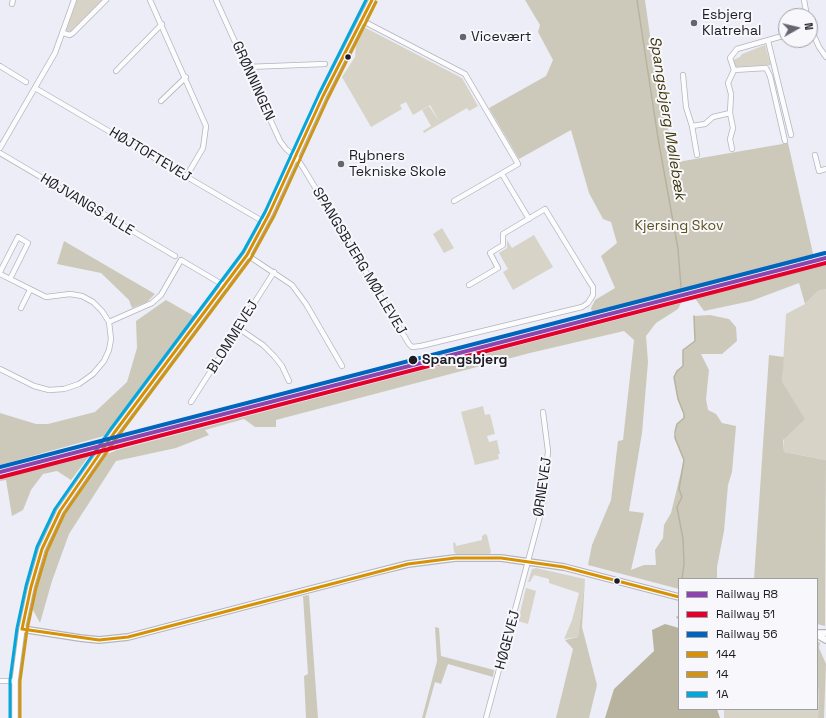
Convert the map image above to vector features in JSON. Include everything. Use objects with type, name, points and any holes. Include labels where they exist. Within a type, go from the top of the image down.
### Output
[{"type":"street","points":[[0,148],[55,53],[74,0]]},
{"type":"street","points":[[63,34],[70,35],[73,33],[106,0]]},
{"type":"street","points":[[150,0],[204,119],[206,133],[203,148],[186,177]]},
{"type":"street","name":"GRØNNINGEN","points":[[216,0],[280,141],[286,149],[296,157]]},
{"type":"street","points":[[15,718],[15,681],[22,629],[31,587],[42,549],[60,511],[114,433],[247,255],[296,157],[323,96],[372,0]]},
{"type":"street","points":[[361,20],[465,74],[518,164],[454,201]]},
{"type":"street","points":[[116,71],[162,24]]},
{"type":"street","points":[[732,149],[730,139],[733,128],[730,113],[731,94],[728,83],[734,70],[730,58],[737,49],[778,37]]},
{"type":"street","points":[[768,41],[791,135]]},
{"type":"street","points":[[818,46],[826,57]]},
{"type":"street","points":[[247,67],[325,64]]},
{"type":"street","points":[[0,66],[26,82]]},
{"type":"street","points":[[734,70],[766,68],[770,76],[785,141]]},
{"type":"street","points":[[683,75],[686,108],[692,126],[697,155]]},
{"type":"street","points":[[161,101],[186,77]]},
{"type":"street","name":"HØJTOFTEVEJ","points":[[35,88],[264,222]]},
{"type":"street","points":[[692,126],[705,124],[713,117],[730,113]]},
{"type":"street","name":"HØJVANGS ALLE","points":[[0,153],[175,256]]},
{"type":"street","points":[[815,155],[819,171],[826,169]]},
{"type":"street","name":"SPANGSBJERG MØLLEVEJ","points":[[296,157],[401,332],[412,347],[582,307],[588,303],[593,295],[593,287],[545,209],[503,234],[503,245],[490,253],[498,268],[469,285]]},
{"type":"street","points":[[502,174],[529,219]]},
{"type":"street","points":[[0,369],[34,386],[49,390],[64,389],[79,384],[100,365],[109,350],[111,339],[108,322],[102,311],[93,302],[82,296],[70,294],[46,297],[30,290],[10,279],[0,273],[18,237],[28,243],[10,279]]},
{"type":"street","points":[[247,255],[292,285],[306,304],[342,366]]},
{"type":"street","points":[[108,322],[142,309],[152,303],[161,295],[181,260],[225,286]]},
{"type":"street","name":"BLOMMEVEJ","points":[[191,402],[274,272]]},
{"type":"street","points":[[21,308],[30,290]]},
{"type":"street","points":[[238,328],[263,345],[274,356],[282,366],[289,381]]},
{"type":"street","name":"ØRNEVEJ","points":[[528,561],[546,487],[548,451],[543,412]]},
{"type":"street","points":[[22,629],[80,638],[112,639],[152,631],[408,564],[452,558],[528,561],[564,566],[678,597]]},
{"type":"street","name":"HØGEVEJ","points":[[486,718],[528,561]]},
{"type":"street","points":[[0,681],[15,681]]},
{"type":"shaded area","points":[[77,0],[102,0],[71,31],[66,31]]},
{"type":"shaded area","points":[[364,27],[462,78],[478,106],[469,111],[467,108],[424,133],[423,131],[431,126],[422,110],[429,106],[439,121],[430,105],[413,115],[406,102],[400,105],[402,109],[371,127],[342,77],[355,57],[356,44]]},
{"type":"shaded area","points":[[765,45],[771,65],[736,67],[733,60],[740,57],[742,54]]},
{"type":"shaded area","points":[[442,228],[454,248],[444,253],[433,234]]},
{"type":"shaded area","points":[[534,235],[553,267],[513,290],[503,272],[508,269],[499,253],[507,248],[507,240],[512,248]]},
{"type":"shaded area","points":[[826,289],[826,460],[784,452],[782,381],[786,314],[805,304],[818,291]]},
{"type":"shaded area","points":[[483,406],[485,415],[490,414],[495,434],[487,436],[489,442],[497,440],[500,454],[498,454],[499,459],[475,465],[461,412]]},
{"type":"shaded area","points":[[485,534],[487,535],[491,552],[490,554],[457,555],[454,552],[453,543],[455,542],[456,546],[482,540],[482,536]]},
{"type":"shaded area","points":[[536,568],[585,579],[578,637],[564,639],[572,620],[579,593],[549,583],[549,579],[534,575],[530,582],[528,582],[532,569]]},
{"type":"shaded area","points":[[526,588],[536,591],[528,624],[518,621]]},
{"type":"shaded area","points":[[665,624],[678,628],[678,710],[717,710],[720,718],[605,718],[614,689],[654,651],[652,630]]},
{"type":"shaded area","points":[[818,688],[819,691],[818,718],[724,718],[724,710],[818,710]]},
{"type":"green space","name":"Kjersing Skov","points":[[525,0],[645,0],[656,78],[662,77],[672,163],[788,143],[814,258],[593,315],[591,308],[595,300],[615,288],[601,256],[617,243],[611,222],[603,219],[589,193],[571,130],[519,159],[489,108],[546,76],[553,60],[538,32],[540,25]]},
{"type":"green space","points":[[64,241],[155,294],[147,302],[132,308],[129,300],[101,273],[57,264]]},
{"type":"green space","points":[[826,263],[826,289],[818,291],[805,304],[799,283],[751,301],[704,311],[694,297]]},
{"type":"green space","points":[[166,300],[194,316],[104,436],[0,465],[0,413],[36,424],[48,424],[95,412],[127,382],[137,348],[136,321]]},
{"type":"green space","points":[[681,303],[678,309],[656,323],[646,336],[648,362],[642,433],[629,511],[644,513],[631,570],[644,565],[656,565],[655,550],[663,538],[664,525],[671,513],[684,460],[675,438],[677,424],[684,418],[684,414],[678,399],[674,377],[677,371],[683,366],[683,350],[695,341],[694,316],[710,315],[729,319],[736,327],[737,341],[722,354],[701,354],[709,370],[706,399],[708,410],[716,414],[722,423],[736,426],[732,472],[728,485],[724,531],[717,567],[717,578],[678,578],[678,589],[588,565],[592,545],[611,500],[618,441],[623,440],[634,340],[624,331],[530,353],[276,420],[276,427],[255,427],[244,419],[205,430],[209,435],[176,448],[116,461],[69,534],[52,581],[40,623],[32,608],[46,555],[59,524],[105,455],[117,450]]},
{"type":"green space","points":[[769,355],[784,357],[782,382],[805,419],[783,440],[784,452],[826,460],[825,626],[818,624],[818,578],[754,578]]},
{"type":"green space","points":[[93,451],[71,480],[57,471],[43,474],[31,490],[23,510],[12,516],[6,480],[0,481],[0,477]]},
{"type":"green space","points":[[585,579],[582,627],[597,685],[589,718],[556,718],[573,649],[565,640],[578,637]]},
{"type":"green space","points":[[309,595],[318,718],[306,718],[304,676],[308,674],[303,596]]},
{"type":"green space","points":[[435,627],[439,628],[441,656],[494,670],[493,677],[448,664],[441,684],[435,682],[425,718],[422,718],[437,661]]},
{"type":"green space","points":[[818,642],[820,643],[819,648],[826,664],[824,718],[818,718]]},
{"type":"waterway","name":"Spangsbjerg Møllebæk","points":[[637,0],[658,138],[678,249],[681,287]]},
{"type":"waterway","name":"Spangsbjerg Møllebæk","points":[[682,578],[684,564],[683,539],[677,507],[682,497],[679,489],[684,460],[675,438],[675,432],[677,424],[684,418],[684,414],[678,399],[674,377],[677,371],[683,366],[683,350],[695,341],[694,316]]},
{"type":"rail line","name":"56","points":[[0,467],[825,253]]},
{"type":"rail line","name":"R8","points":[[0,472],[826,258]]},
{"type":"rail line","name":"51","points":[[1,477],[826,263]]},
{"type":"transit line","name":"1A","points":[[10,718],[10,680],[17,628],[26,586],[37,547],[55,509],[110,430],[243,252],[265,212],[319,94],[366,0]]},
{"type":"transit line","name":"144","points":[[22,629],[31,587],[42,549],[60,511],[114,433],[247,255],[269,214],[323,96],[372,0]]},
{"type":"transit line","name":"14","points":[[20,718],[20,681],[27,630],[36,588],[47,551],[64,514],[118,436],[251,258],[274,216],[328,98],[376,2]]},
{"type":"transit line","name":"144","points":[[22,629],[99,640],[128,637],[408,564],[455,558],[501,558],[564,567],[678,597]]},
{"type":"place","name":"Esbjerg Klatrehal","points":[[694,23]]},
{"type":"place","name":"Vicevært","points":[[463,37]]},
{"type":"place","name":"Rybners Tekniske Skole","points":[[341,164]]},
{"type":"place","name":"Spangsbjerg","points":[[413,360]]}]
